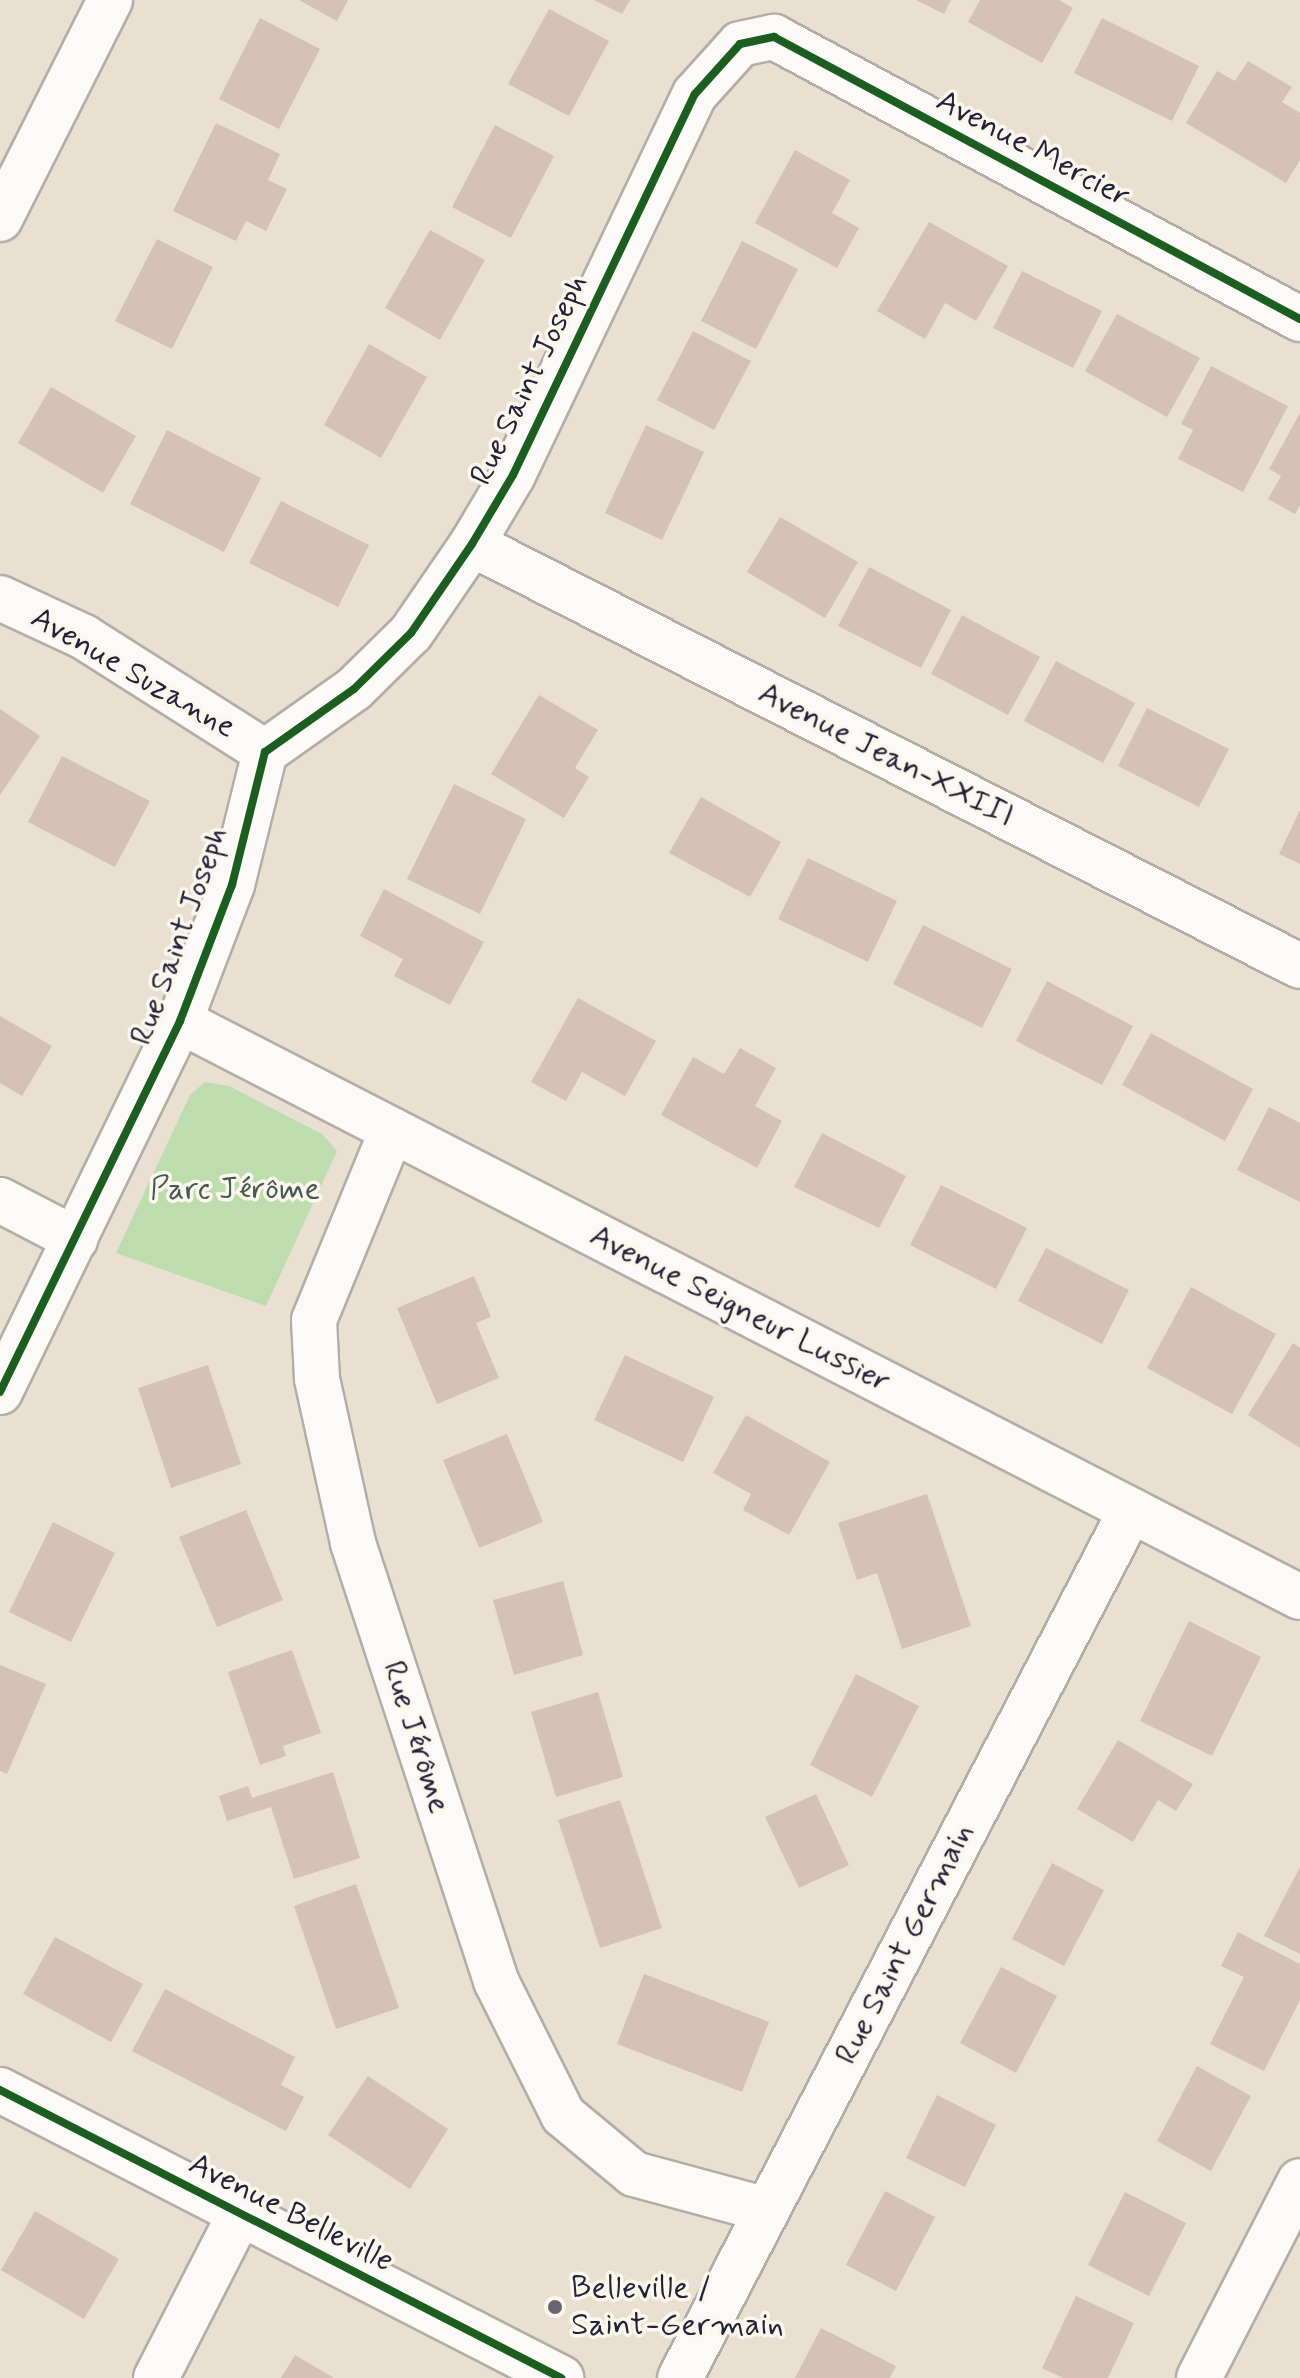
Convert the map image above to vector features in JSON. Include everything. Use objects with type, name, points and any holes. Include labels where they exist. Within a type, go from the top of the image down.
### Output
[{"type":"street","points":[[0,219],[110,0]]},
{"type":"street","name":"Avenue Mercier","points":[[740,44],[774,37],[1300,319]]},
{"type":"street","name":"Rue Saint Joseph","points":[[0,1392],[180,1021],[232,885],[265,752],[354,689],[411,633],[472,544],[513,475],[695,94],[740,44]]},
{"type":"street","name":"Avenue Jean-XXIII","points":[[472,544],[1300,966]]},
{"type":"street","name":"Avenue Suzanne","points":[[0,598],[84,637],[265,752]]},
{"type":"street","name":"Avenue Seigneur Lussier","points":[[180,1021],[1300,1597]]},
{"type":"street","name":"Rue Jérôme","points":[[392,1130],[314,1320],[317,1379],[353,1543],[496,1981],[563,2115],[634,2174],[767,2210]]},
{"type":"street","points":[[0,1200],[75,1239]]},
{"type":"street","name":"Rue Saint Germain","points":[[680,2378],[1131,1510]]},
{"type":"street","name":"Avenue Belleville","points":[[0,2090],[561,2378]]},
{"type":"street","points":[[1199,2378],[1300,2181]]},
{"type":"street","points":[[156,2378],[240,2214]]},
{"type":"green space","name":"Parc Jérôme","points":[[205,1082],[229,1086],[322,1134],[337,1151],[266,1306],[116,1253],[190,1095]]},
{"type":"building","points":[[299,0],[348,0],[337,21]]},
{"type":"building","points":[[594,0],[630,0],[622,14]]},
{"type":"building","points":[[916,0],[951,0],[944,14]]},
{"type":"building","points":[[980,0],[1059,0],[1073,8],[1042,63],[968,22]]},
{"type":"building","points":[[549,9],[609,41],[569,116],[508,84]]},
{"type":"building","points":[[260,18],[320,49],[279,129],[219,99]]},
{"type":"building","points":[[1102,18],[1199,66],[1172,121],[1074,73]]},
{"type":"building","points":[[1248,61],[1292,87],[1282,102],[1300,113],[1300,160],[1286,183],[1186,123],[1217,71],[1235,81]]},
{"type":"building","points":[[216,123],[280,154],[268,180],[287,189],[266,231],[246,221],[236,241],[173,211]]},
{"type":"building","points":[[495,125],[554,156],[511,238],[452,207]]},
{"type":"building","points":[[795,150],[850,180],[832,213],[859,228],[837,268],[755,223]]},
{"type":"building","points":[[929,222],[1008,266],[976,321],[945,303],[925,339],[877,311]]},
{"type":"building","points":[[430,230],[485,260],[440,340],[385,308]]},
{"type":"building","points":[[157,239],[213,267],[172,349],[115,321]]},
{"type":"building","points":[[742,241],[798,269],[756,349],[701,321]]},
{"type":"building","points":[[1022,271],[1102,311],[1073,368],[993,328]]},
{"type":"building","points":[[1117,314],[1200,358],[1167,417],[1085,371]]},
{"type":"building","points":[[693,331],[751,361],[714,430],[657,400]]},
{"type":"building","points":[[369,344],[427,377],[381,458],[324,425]]},
{"type":"building","points":[[1211,366],[1288,406],[1243,492],[1178,459],[1193,430],[1181,424]]},
{"type":"building","points":[[51,387],[136,436],[103,493],[18,443]]},
{"type":"building","points":[[1300,413],[1300,505],[1295,514],[1268,499],[1281,476],[1269,469]]},
{"type":"building","points":[[646,425],[704,452],[662,540],[605,513]]},
{"type":"building","points":[[167,430],[261,478],[224,552],[130,504]]},
{"type":"building","points":[[281,501],[369,545],[338,607],[249,563]]},
{"type":"building","points":[[780,517],[858,562],[825,618],[747,572]]},
{"type":"building","points":[[869,567],[951,610],[921,668],[838,626]]},
{"type":"building","points":[[962,615],[1040,657],[1008,715],[931,674]]},
{"type":"building","points":[[1056,661],[1135,703],[1103,763],[1024,721]]},
{"type":"building","points":[[539,695],[598,730],[575,768],[589,777],[564,818],[491,774]]},
{"type":"building","points":[[1147,708],[1229,749],[1199,807],[1118,766]]},
{"type":"building","points":[[0,709],[40,736],[0,795]]},
{"type":"building","points":[[62,756],[150,801],[115,867],[28,822]]},
{"type":"building","points":[[454,784],[526,819],[480,914],[407,879]]},
{"type":"building","points":[[701,797],[781,842],[750,897],[669,853]]},
{"type":"building","points":[[1300,810],[1300,864],[1279,854]]},
{"type":"building","points":[[808,858],[897,901],[868,962],[778,919]]},
{"type":"building","points":[[384,889],[484,942],[450,1005],[394,976],[403,959],[360,936]]},
{"type":"building","points":[[923,925],[1012,969],[982,1028],[893,984]]},
{"type":"building","points":[[1047,981],[1133,1026],[1102,1085],[1016,1041]]},
{"type":"building","points":[[578,998],[656,1041],[625,1096],[582,1072],[566,1101],[531,1082]]},
{"type":"building","points":[[0,1016],[52,1046],[22,1096],[0,1083]]},
{"type":"building","points":[[1151,1033],[1253,1089],[1225,1141],[1122,1085]]},
{"type":"building","points":[[740,1048],[776,1068],[755,1106],[782,1121],[757,1168],[661,1115],[693,1057],[724,1074]]},
{"type":"building","points":[[1269,1107],[1300,1123],[1300,1202],[1237,1170]]},
{"type":"building","points":[[822,1133],[906,1176],[879,1228],[794,1187]]},
{"type":"building","points":[[941,1185],[1027,1228],[996,1289],[910,1245]]},
{"type":"building","points":[[1046,1248],[1129,1290],[1102,1344],[1018,1301]]},
{"type":"building","points":[[474,1276],[491,1317],[476,1323],[499,1378],[437,1404],[397,1308]]},
{"type":"building","points":[[1191,1287],[1276,1334],[1232,1414],[1147,1368]]},
{"type":"building","points":[[1293,1343],[1300,1348],[1300,1448],[1248,1415]]},
{"type":"building","points":[[625,1355],[714,1397],[683,1462],[594,1420]]},
{"type":"building","points":[[208,1365],[241,1464],[171,1488],[138,1388]]},
{"type":"building","points":[[746,1415],[830,1462],[789,1535],[743,1510],[751,1494],[713,1473]]},
{"type":"building","points":[[507,1434],[543,1522],[479,1548],[443,1460]]},
{"type":"building","points":[[927,1494],[971,1626],[902,1649],[877,1573],[857,1580],[838,1523]]},
{"type":"building","points":[[246,1510],[283,1600],[217,1627],[179,1537]]},
{"type":"building","points":[[53,1522],[115,1553],[71,1642],[9,1612]]},
{"type":"building","points":[[563,1581],[583,1655],[514,1675],[493,1600]]},
{"type":"building","points":[[1189,1621],[1261,1657],[1212,1756],[1140,1721]]},
{"type":"building","points":[[292,1650],[321,1733],[283,1746],[286,1756],[260,1765],[228,1672]]},
{"type":"building","points":[[0,1665],[46,1684],[7,1774],[0,1771]]},
{"type":"building","points":[[856,1674],[919,1706],[872,1797],[810,1765]]},
{"type":"building","points":[[598,1692],[623,1777],[556,1797],[531,1712]]},
{"type":"building","points":[[1118,1740],[1193,1784],[1176,1811],[1158,1800],[1133,1842],[1077,1809]]},
{"type":"building","points":[[333,1772],[360,1858],[294,1879],[271,1807],[227,1821],[219,1796],[248,1786],[252,1798]]},
{"type":"building","points":[[816,1794],[849,1865],[799,1888],[765,1817]]},
{"type":"building","points":[[620,1800],[662,1928],[600,1948],[558,1820]]},
{"type":"building","points":[[1052,1863],[1104,1890],[1064,1966],[1012,1939]]},
{"type":"building","points":[[1300,1867],[1300,1954],[1264,1936]]},
{"type":"building","points":[[356,1884],[399,2008],[336,2029],[294,1906]]},
{"type":"building","points":[[1238,1932],[1300,1964],[1300,2000],[1264,2071],[1210,2044],[1244,1977],[1221,1966]]},
{"type":"building","points":[[55,1937],[143,1984],[111,2042],[23,1994]]},
{"type":"building","points":[[1001,1967],[1057,1996],[1016,2073],[960,2043]]},
{"type":"building","points":[[644,1974],[769,2022],[742,2092],[617,2044]]},
{"type":"building","points":[[165,1989],[295,2057],[281,2085],[304,2097],[286,2131],[132,2051]]},
{"type":"building","points":[[1197,2066],[1251,2096],[1211,2171],[1157,2141]]},
{"type":"building","points":[[368,2076],[448,2129],[410,2189],[328,2135]]},
{"type":"building","points":[[937,2095],[996,2125],[965,2187],[906,2158]]},
{"type":"building","points":[[885,2191],[935,2217],[896,2291],[846,2265]]},
{"type":"building","points":[[1125,2192],[1186,2223],[1149,2296],[1088,2265]]},
{"type":"building","points":[[35,2211],[119,2259],[84,2319],[1,2270]]},
{"type":"building","points":[[1076,2296],[1134,2323],[1108,2378],[1063,2378],[1042,2368]]},
{"type":"building","points":[[821,2328],[896,2366],[890,2378],[795,2378]]},
{"type":"building","points":[[295,2355],[334,2378],[281,2378]]},
{"type":"cycle path","points":[[0,1392],[180,1021],[232,885],[265,752],[354,689],[411,633],[472,544],[513,475],[695,94],[740,44],[774,37],[1300,319]]},
{"type":"cycle path","points":[[0,2090],[561,2378]]},
{"type":"place","name":"Belleville / Saint-Germain","points":[[555,2307]]}]
